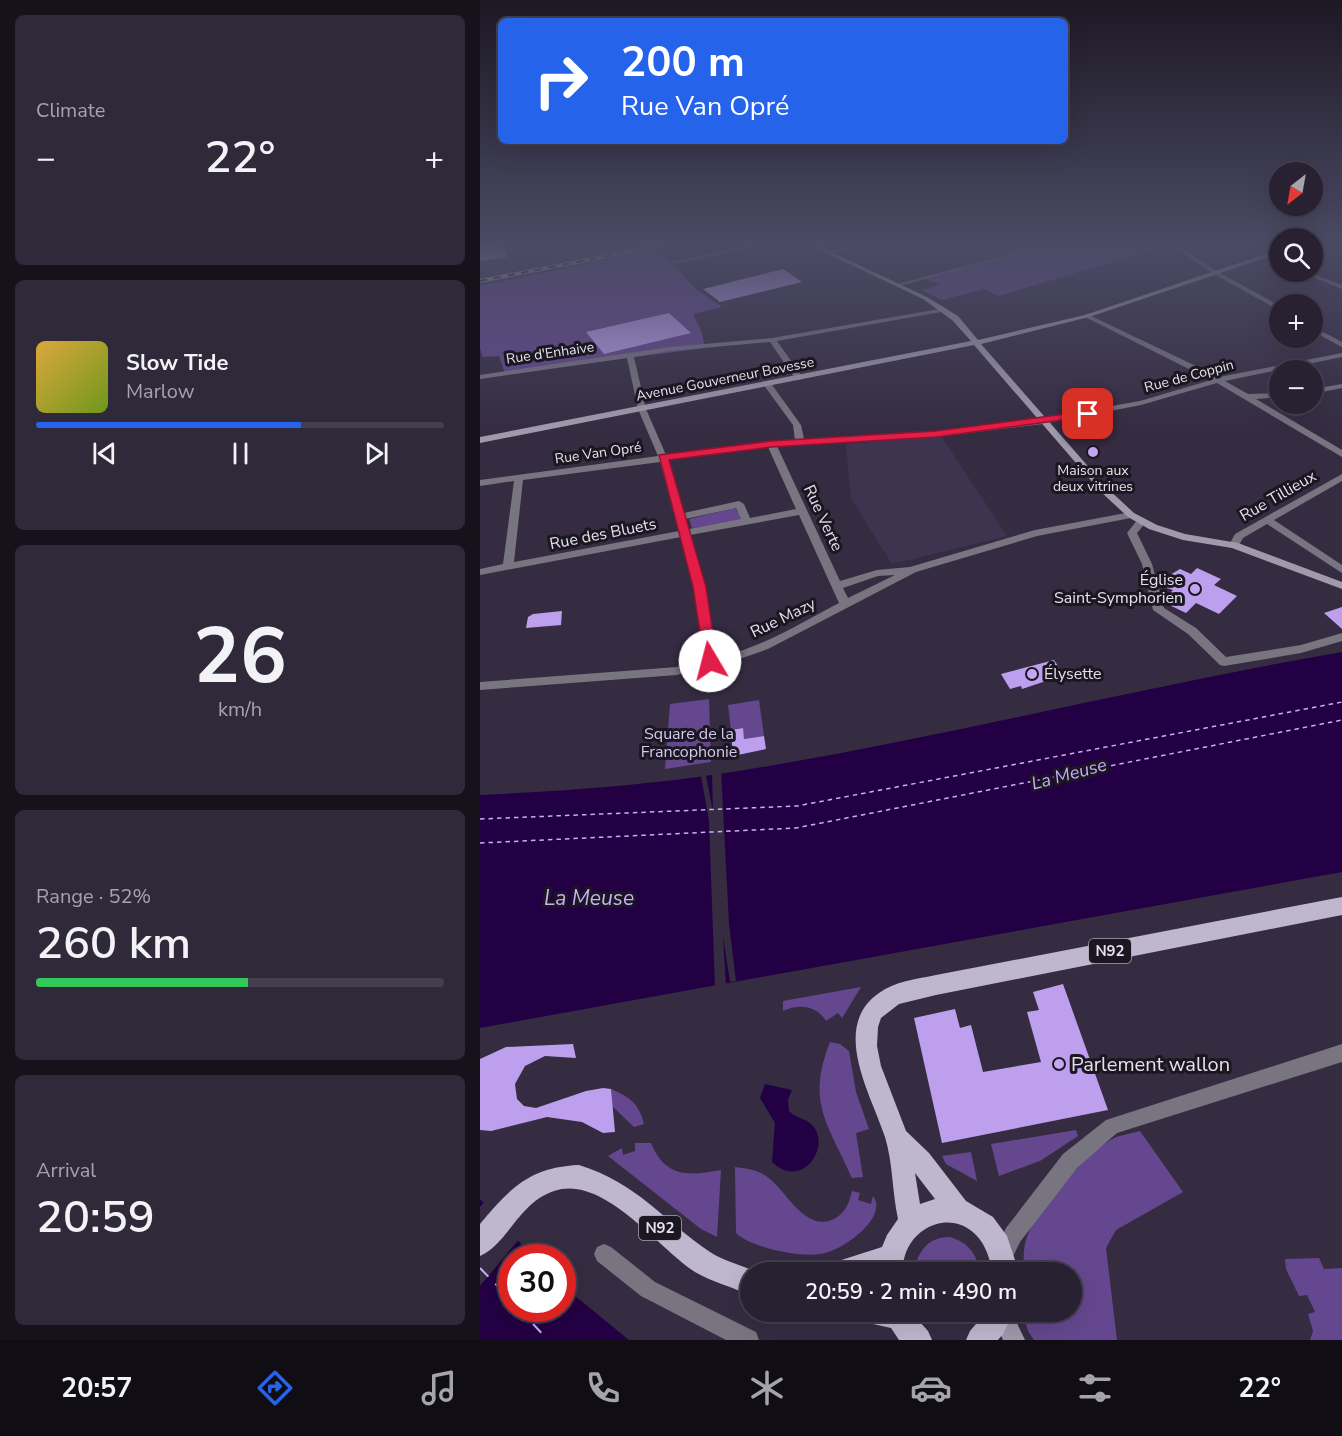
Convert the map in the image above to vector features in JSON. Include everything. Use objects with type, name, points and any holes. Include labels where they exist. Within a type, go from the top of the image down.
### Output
[{"type":"main road","points":[[936,306],[945,310],[1104,490],[1131,515],[1183,537],[1234,545],[1339,581]]},
{"type":"main road","name":"Avenue Gouverneur Bovesse","points":[[480,440],[975,343],[1116,306]]},
{"type":"main road","name":"N92","points":[[911,1221],[897,1139],[879,1092],[866,1042],[869,1019],[884,1000],[896,994],[936,985],[1340,909]]},
{"type":"main road","name":"N92","points":[[897,1139],[921,1161],[957,1209]]},
{"type":"main road","name":"N92","points":[[480,1243],[512,1206],[530,1190],[545,1181],[570,1175],[595,1180],[619,1194],[704,1263],[740,1277]]},
{"type":"main road","points":[[891,1262],[899,1236],[911,1221],[933,1210],[957,1209],[969,1214],[984,1225],[997,1242],[1003,1262]]},
{"type":"main road","points":[[904,1322],[919,1340]]},
{"type":"main road","points":[[979,1340],[995,1322]]},
{"type":"main road","points":[[1005,1322],[1014,1340]]},
{"type":"street","name":"Rue d'Enhaive","points":[[480,377],[630,355],[772,340],[945,310]]},
{"type":"street","points":[[1087,315],[1218,380],[1342,454]]},
{"type":"street","points":[[1323,334],[1342,345]]},
{"type":"street","points":[[772,340],[799,378]]},
{"type":"street","points":[[630,355],[642,409],[663,458],[700,587],[710,661]]},
{"type":"street","name":"Rue de Coppin","points":[[1043,422],[1141,403],[1218,380],[1342,355]]},
{"type":"street","points":[[767,384],[797,425],[800,443]]},
{"type":"street","points":[[1323,390],[1342,386]]},
{"type":"street","points":[[1246,397],[1269,396]]},
{"type":"street","name":"Rue Van Opré","points":[[480,483],[771,444],[936,434],[1043,422]]},
{"type":"street","name":"Rue Verte","points":[[771,444],[846,605]]},
{"type":"street","points":[[508,567],[519,477]]},
{"type":"street","name":"Rue Tillieux","points":[[1234,545],[1239,536],[1342,477]]},
{"type":"street","points":[[680,516],[740,504],[747,521]]},
{"type":"street","name":"Rue des Bluets","points":[[480,572],[802,511]]},
{"type":"street","name":"Rue Mazy","points":[[480,686],[677,671],[710,661],[725,660],[764,646],[912,570],[1035,533],[1131,515]]},
{"type":"street","points":[[1268,520],[1342,570]]},
{"type":"street","points":[[1142,521],[1132,533],[1147,564],[1159,610],[1192,631],[1224,662],[1301,649],[1342,637]]},
{"type":"street","name":"Rue Mazy","points":[[837,586],[876,573],[912,570]]},
{"type":"street","points":[[1005,1262],[1013,1235],[1064,1169],[1112,1126],[1342,1053]]},
{"type":"street","points":[[604,1254],[648,1289],[748,1340]]},
{"type":"shaded area","points":[[941,436],[1007,536],[892,564],[851,498],[846,444]]},
{"type":"green space","points":[[480,306],[722,307],[693,314],[702,333],[705,348],[505,374],[499,356],[483,357],[480,348]]},
{"type":"green space","points":[[735,508],[743,520],[692,528],[689,519]]},
{"type":"green space","name":"Square de la Francophonie","points":[[709,699],[711,762],[665,769],[670,704]]},
{"type":"green space","points":[[759,700],[764,736],[744,739],[742,728],[731,730],[728,705]]},
{"type":"green space","points":[[861,987],[842,1018],[838,1013],[826,1021],[817,1012],[807,1007],[795,1007],[783,1011],[783,1001]]},
{"type":"green space","points":[[830,1042],[840,1044],[849,1051],[856,1092],[869,1129],[856,1133],[863,1177],[852,1178],[823,1112],[820,1081]]},
{"type":"green space","points":[[611,1089],[633,1102],[644,1124],[634,1127],[612,1106]]},
{"type":"green space","points":[[1076,1130],[1078,1136],[1040,1161],[999,1176],[991,1144]]},
{"type":"green space","points":[[1140,1131],[1183,1192],[1116,1230],[1106,1248],[1117,1340],[1034,1340],[1025,1322],[1082,1322],[1082,1262],[1023,1262],[1025,1244],[1031,1227],[1049,1199],[1073,1172],[1098,1149],[1120,1136]]},
{"type":"green space","points":[[635,1143],[651,1143],[663,1163],[679,1172],[699,1173],[721,1170],[717,1237],[701,1229],[608,1156],[622,1148],[623,1155],[635,1151]]},
{"type":"green space","points":[[971,1152],[977,1181],[946,1164],[942,1156]]},
{"type":"green space","points":[[735,1167],[766,1176],[812,1220],[822,1222],[836,1218],[846,1208],[852,1191],[860,1193],[858,1200],[871,1204],[873,1196],[876,1204],[875,1213],[870,1222],[853,1239],[825,1253],[805,1255],[765,1248],[736,1233]]},
{"type":"green space","points":[[949,1237],[966,1245],[974,1254],[977,1262],[917,1262],[921,1252],[929,1243]]},
{"type":"green space","points":[[1319,1258],[1324,1269],[1342,1268],[1342,1340],[1310,1340],[1313,1331],[1308,1314],[1315,1312],[1307,1295],[1299,1296],[1286,1269],[1285,1259]]},
{"type":"water","name":"La Meuse","points":[[1342,652],[1342,872],[480,1028],[480,795],[607,787],[733,772],[886,744]]},
{"type":"water","points":[[765,1084],[792,1090],[788,1100],[789,1111],[810,1123],[817,1132],[819,1142],[817,1152],[804,1168],[794,1171],[784,1170],[772,1162],[775,1123],[760,1098]]},
{"type":"water","points":[[480,1199],[521,1244],[498,1244],[498,1322],[576,1322],[576,1297],[629,1340],[480,1340]]},
{"type":"pier","points":[[721,770],[729,924],[736,981],[730,982],[723,936],[726,986],[715,988],[709,821],[701,776],[706,776],[713,812],[712,772]]},
{"type":"pier","points":[[486,1200],[520,1238],[515,1244],[498,1244],[498,1264],[480,1286],[480,1207]]},
{"type":"building","points":[[669,313],[691,333],[604,354],[586,332]]},
{"type":"building","name":"Église Saint-Symphorien","points":[[1197,568],[1221,579],[1214,585],[1237,596],[1219,614],[1196,603],[1186,613],[1165,603],[1164,599],[1173,590],[1161,586],[1166,582],[1163,579],[1180,569],[1191,574]]},
{"type":"building","points":[[1342,607],[1342,629],[1324,613]]},
{"type":"building","points":[[562,611],[561,625],[526,628],[528,617],[533,614]]},
{"type":"building","name":"Élysette","points":[[1054,660],[1064,675],[1022,689],[1021,686],[1010,689],[1001,674]]},
{"type":"building","points":[[743,728],[744,739],[764,736],[766,749],[733,756],[731,730]]},
{"type":"building","name":"Parlement wallon","points":[[1063,984],[1108,1110],[942,1143],[914,1018],[955,1009],[960,1028],[971,1025],[983,1072],[1041,1062],[1027,1012],[1039,1010],[1033,992]]},
{"type":"building","points":[[573,1044],[576,1058],[545,1056],[525,1066],[515,1084],[517,1099],[524,1106],[536,1108],[586,1091],[611,1089],[615,1132],[603,1133],[582,1122],[547,1117],[491,1131],[480,1130],[480,1059],[506,1047]]},
{"type":"ferry route","points":[[480,819],[797,806],[1342,702]]},
{"type":"ferry route","points":[[480,843],[796,828],[1342,720]]},
{"type":"ferry route","points":[[480,1268],[498,1287]]},
{"type":"ferry route","points":[[531,1322],[548,1340]]},
{"type":"place","name":"Maison aux deux vitrines","points":[[1093,452]]},
{"type":"place","name":"Église Saint-Symphorien","points":[[1195,589]]},
{"type":"place","name":"Élysette","points":[[1032,674]]},
{"type":"place","name":"Parlement wallon","points":[[1059,1064]]},
{"type":"route","points":[[710,661],[700,587],[663,458],[771,444],[936,434],[1043,422],[1088,414]]}]
